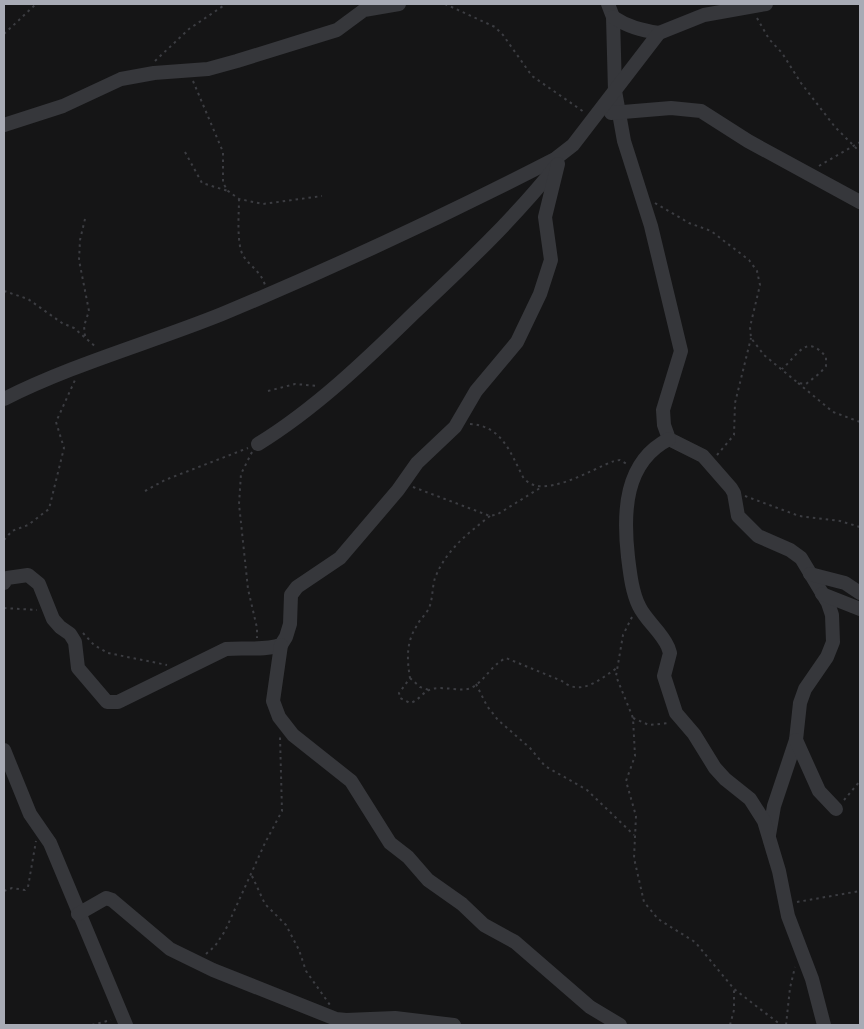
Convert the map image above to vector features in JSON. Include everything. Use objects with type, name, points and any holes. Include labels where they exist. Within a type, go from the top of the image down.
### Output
[{"type":"street","points":[[4,125],[63,106],[121,79],[144,74],[208,69],[337,30],[364,10],[399,4]]},
{"type":"street","points":[[258,444],[287,426],[375,351],[482,249],[573,146],[659,33],[704,15],[751,5],[766,4]]},
{"type":"street","points":[[610,10],[624,25],[659,33]]},
{"type":"street","points":[[610,10],[615,90],[624,141],[651,226],[681,351],[663,410],[664,425],[669,439],[703,456],[734,493],[735,508],[746,525],[758,536],[790,550],[801,558],[832,615],[833,642],[827,657],[805,689],[800,703],[796,740],[774,806],[769,835]]},
{"type":"street","points":[[596,117],[619,111],[671,108],[702,111],[748,141],[860,202]]},
{"type":"street","points":[[4,399],[81,366],[156,340],[348,260],[561,158]]},
{"type":"street","points":[[561,158],[545,218],[551,260],[540,294],[517,342],[476,391],[455,427],[417,463],[402,484],[340,558],[297,587],[291,596],[290,624],[281,645],[272,701],[279,717],[293,735],[352,781],[390,842],[408,857],[428,880],[462,904],[484,925],[515,942],[590,1007],[620,1025]]},
{"type":"street","points":[[669,439],[653,448],[635,471],[628,497],[626,520],[631,575],[638,603],[668,646],[670,653],[664,676],[675,710],[720,774],[750,799],[764,821],[779,871],[792,929],[816,992],[818,1007],[824,1025]]},
{"type":"street","points":[[810,574],[845,583],[860,593]]},
{"type":"street","points":[[4,583],[7,578],[28,575],[39,584],[53,619],[70,634],[75,642],[78,668],[84,678],[107,702],[118,702],[148,685],[183,672],[226,649],[244,647],[257,649],[281,645]]},
{"type":"street","points":[[822,594],[860,609]]},
{"type":"street","points":[[796,740],[819,791],[836,809]]},
{"type":"street","points":[[4,750],[18,788],[39,829],[50,844],[125,1023]]},
{"type":"street","points":[[78,914],[106,898],[112,900],[158,940],[195,961],[336,1018],[346,1020],[395,1018],[452,1025]]},
{"type":"path","points":[[4,34],[36,4]]},
{"type":"path","points":[[144,74],[165,49],[189,29],[226,4]]},
{"type":"path","points":[[445,4],[495,27],[504,35],[532,76],[596,117]]},
{"type":"path","points":[[751,5],[769,40],[782,53],[801,83],[835,127],[860,152]]},
{"type":"path","points":[[189,70],[223,152],[223,183],[228,191]]},
{"type":"path","points":[[808,173],[860,142]]},
{"type":"path","points":[[185,152],[202,183],[228,191],[239,199],[263,204],[322,196]]},
{"type":"path","points":[[640,194],[690,223],[711,231],[749,260],[757,271],[760,285],[750,327],[751,338],[735,403],[734,435],[717,454],[710,466]]},
{"type":"path","points":[[239,199],[239,227],[244,256],[262,276],[269,294]]},
{"type":"path","points":[[85,219],[80,240],[79,260],[89,311],[84,326],[85,336]]},
{"type":"path","points":[[4,292],[28,299],[62,323],[85,336],[106,357]]},
{"type":"path","points":[[751,338],[764,355],[832,412],[860,422]]},
{"type":"path","points":[[782,370],[804,347],[809,345],[820,351],[826,357],[826,366],[810,381],[798,384]]},
{"type":"path","points":[[4,540],[12,532],[28,525],[49,509],[64,448],[56,422],[81,366]]},
{"type":"path","points":[[268,391],[295,384],[332,387]]},
{"type":"path","points":[[455,427],[478,424],[494,431],[501,436],[527,483],[543,487]]},
{"type":"path","points":[[145,491],[165,480],[258,444]]},
{"type":"path","points":[[257,649],[257,628],[248,589],[240,504],[241,474],[246,461],[258,444]]},
{"type":"path","points":[[617,667],[582,688],[569,688],[562,682],[506,658],[497,662],[470,688],[461,690],[447,687],[429,690],[420,687],[410,678],[407,663],[408,644],[416,627],[429,608],[435,579],[446,555],[467,534],[490,516],[498,514],[526,495],[543,487],[567,480],[614,460],[620,460],[635,471]]},
{"type":"path","points":[[402,484],[454,501],[477,513],[490,516]]},
{"type":"path","points":[[734,493],[799,516],[840,521],[860,527]]},
{"type":"path","points":[[638,603],[623,635],[617,667],[617,685],[633,718],[636,750],[626,782],[636,816],[634,858],[640,888],[650,912],[658,920],[695,942],[734,988],[781,1025]]},
{"type":"path","points":[[4,608],[38,610]]},
{"type":"path","points":[[81,632],[94,645],[108,653],[157,663],[183,672]]},
{"type":"path","points":[[410,678],[399,693],[400,698],[410,703],[417,701],[429,690]]},
{"type":"path","points":[[476,684],[487,706],[498,720],[530,748],[545,766],[586,790],[635,836]]},
{"type":"path","points":[[633,718],[649,725],[684,723]]},
{"type":"path","points":[[195,961],[220,939],[282,811],[280,732]]},
{"type":"path","points":[[836,809],[860,781]]},
{"type":"path","points":[[4,891],[12,888],[26,890],[28,887],[39,829]]},
{"type":"path","points":[[252,876],[265,904],[286,925],[299,950],[306,971],[333,1008]]},
{"type":"path","points":[[785,902],[832,898],[860,892]]},
{"type":"path","points":[[786,1025],[790,988],[795,966]]},
{"type":"path","points":[[730,1025],[734,1010],[734,988]]},
{"type":"path","points":[[92,1025],[112,1019],[125,1023]]}]
